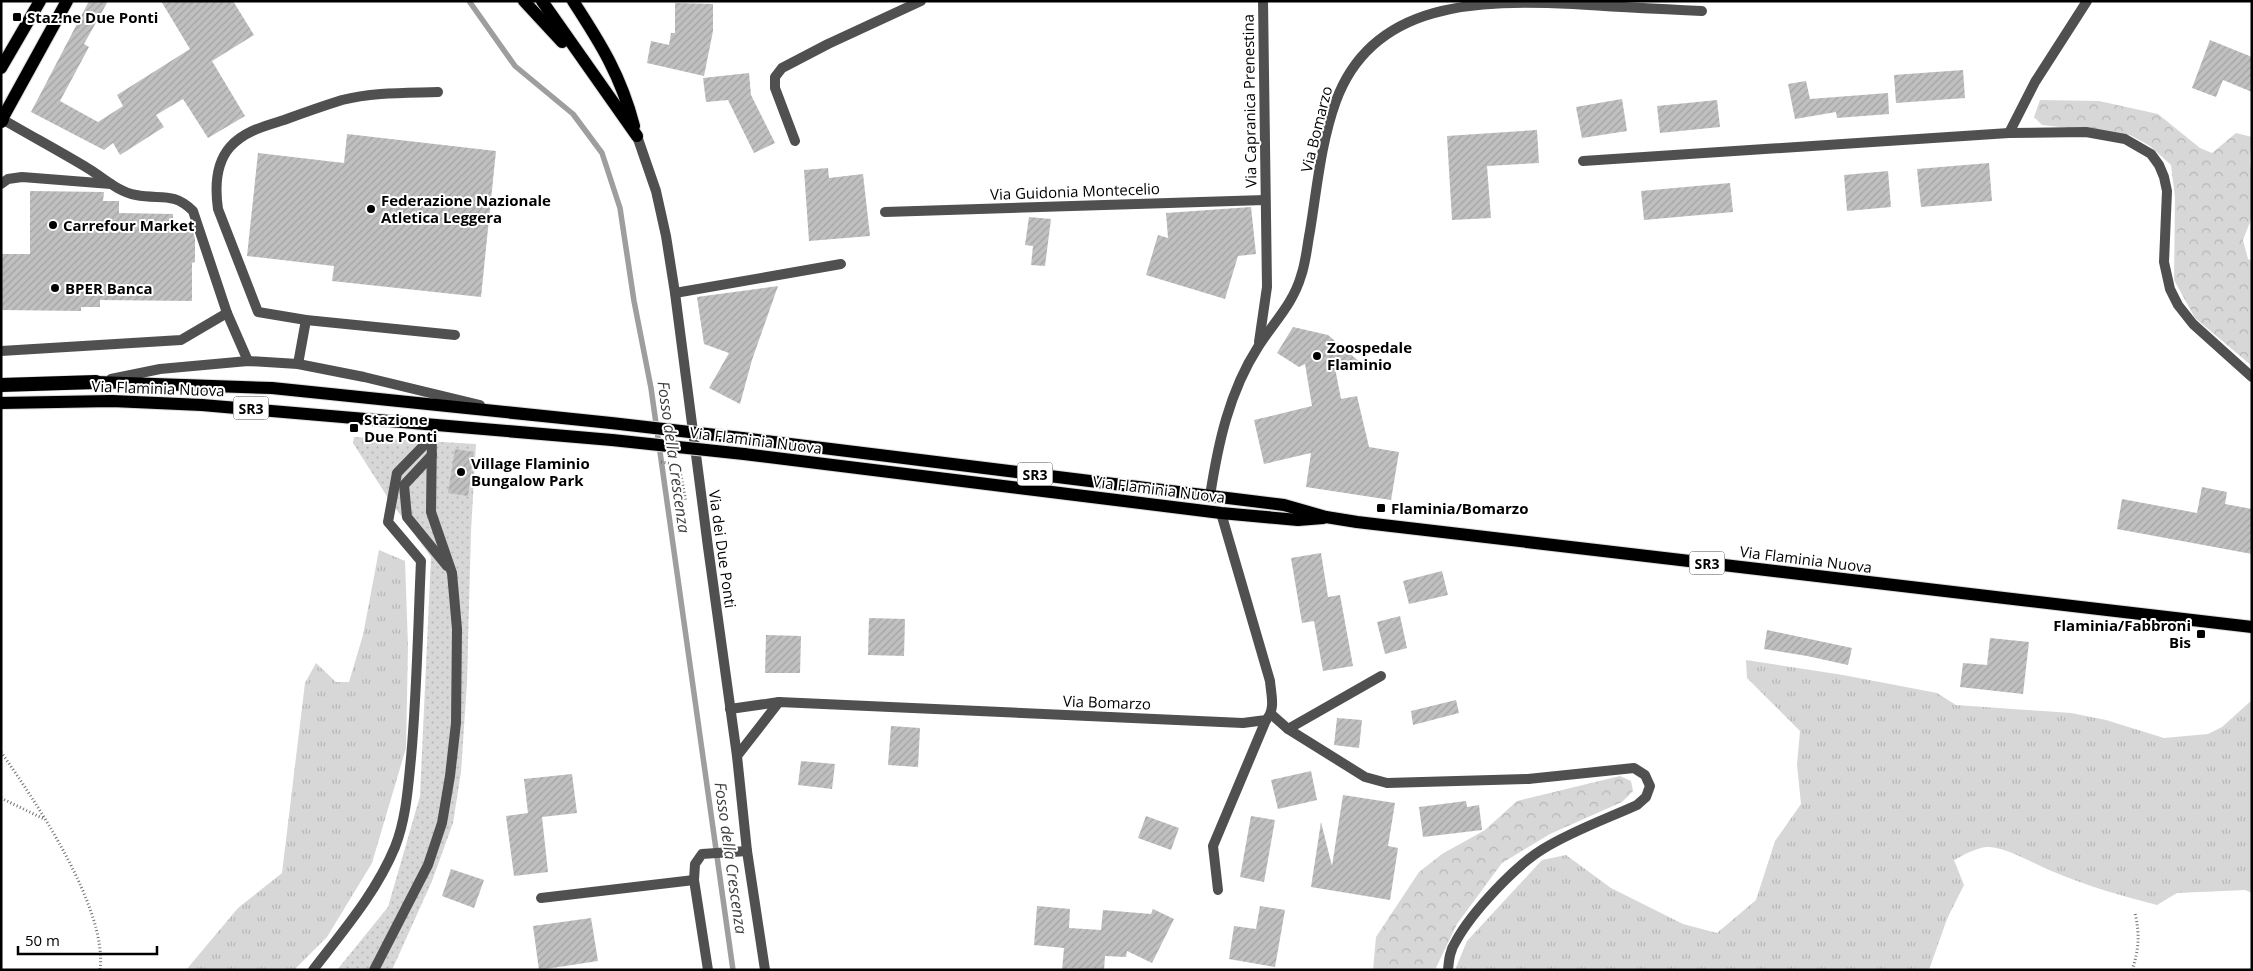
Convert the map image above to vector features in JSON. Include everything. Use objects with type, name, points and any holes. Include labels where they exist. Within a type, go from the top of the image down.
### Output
[{"type":"highway","name":"SR3","points":[[1,385],[96,382]]},
{"type":"main road","points":[[1,68],[40,1]]},
{"type":"main road","points":[[2,120],[67,1]]},
{"type":"main road","points":[[524,1],[591,73]]},
{"type":"main road","points":[[542,1],[636,136]]},
{"type":"main road","points":[[573,1],[604,49],[618,76],[627,98],[636,136]]},
{"type":"main road","name":"Via Flaminia Nuova","points":[[96,382],[272,388],[611,422],[1284,505],[1326,518],[2252,627]]},
{"type":"main road","name":"Via Flaminia Nuova","points":[[1,403],[112,401],[284,410],[433,431],[612,440],[744,454],[1221,513],[1298,520],[1326,518]]},
{"type":"street","points":[[795,141],[775,88],[774,82],[778,72],[828,44],[921,1]]},
{"type":"street","name":"Via Capranica Prenestina","points":[[1263,1],[1265,200]]},
{"type":"street","points":[[2009,133],[2035,82],[2087,1]]},
{"type":"street","name":"Via Bomarzo","points":[[1210,496],[1224,423],[1239,383],[1258,347],[1288,307],[1298,287],[1304,268],[1322,158],[1336,102],[1350,69],[1373,41],[1409,20],[1460,4],[1536,3],[1702,11]]},
{"type":"street","points":[[438,92],[392,93],[342,100],[240,137],[222,158],[218,176],[218,209],[258,312],[306,320],[456,335]]},
{"type":"street","points":[[2,120],[91,170],[123,192],[136,195],[172,197],[183,201],[192,211],[227,312],[248,361]]},
{"type":"street","points":[[1583,161],[2009,133],[2078,131],[2101,133],[2132,142],[2152,154],[2159,165],[2166,184],[2163,255],[2167,279],[2174,298],[2187,318],[2252,377]]},
{"type":"street","name":"Via dei Due Ponti","points":[[636,136],[656,191],[666,236],[675,293],[737,756],[747,850],[765,970]]},
{"type":"street","points":[[1,184],[8,179],[22,177],[112,184]]},
{"type":"street","name":"Via Guidonia Montecelio","points":[[885,212],[1265,200]]},
{"type":"street","name":"Via Bomarzo","points":[[1258,347],[1267,287],[1265,200]]},
{"type":"street","points":[[675,293],[841,264]]},
{"type":"street","points":[[1,350],[181,340],[227,312]]},
{"type":"street","points":[[298,364],[306,320]]},
{"type":"street","points":[[96,382],[160,369],[248,361],[298,364],[374,379],[503,411]]},
{"type":"street","points":[[374,970],[428,865],[442,822],[450,776],[456,722],[457,628],[452,573],[431,512],[433,431]]},
{"type":"street","points":[[313,970],[357,914],[384,871],[396,846],[406,805],[413,735],[421,561],[388,522],[397,473],[433,431]]},
{"type":"street","points":[[432,455],[404,485],[407,517],[452,573]]},
{"type":"street","points":[[1218,890],[1213,846],[1268,717],[1272,700],[1270,681],[1221,513]]},
{"type":"street","points":[[1288,729],[1381,676]]},
{"type":"street","points":[[737,756],[780,702]]},
{"type":"street","name":"Via Bomarzo","points":[[730,709],[780,702],[1243,723],[1268,717]]},
{"type":"street","points":[[1268,717],[1365,777],[1387,783],[1528,779],[1634,768],[1645,775],[1650,786],[1646,797],[1637,805],[1542,849],[1514,872],[1474,915],[1456,940],[1449,955],[1448,970]]},
{"type":"street","points":[[708,970],[694,880],[695,864],[702,854],[747,850]]},
{"type":"street","points":[[541,898],[694,880]]},
{"type":"path","points":[[680,465],[686,504]]},
{"type":"path","points":[[1,752],[63,847],[90,912],[102,955],[100,970]]},
{"type":"path","points":[[1,798],[45,820]]},
{"type":"path","points":[[2132,970],[2138,954],[2140,932],[2136,913]]},
{"type":"green space","points":[[2040,100],[2099,101],[2158,114],[2200,148],[2212,153],[2236,133],[2252,137],[2250,159],[2252,172],[2252,217],[2243,240],[2248,259],[2252,261],[2252,366],[2195,318],[2174,280],[2175,197],[2171,165],[2150,146],[2130,135],[2042,125],[2034,117]]},
{"type":"green space","points":[[354,437],[476,444],[471,531],[467,682],[461,772],[453,823],[432,881],[392,970],[337,970],[388,907],[420,796],[431,557],[388,498],[353,443]]},
{"type":"green space","points":[[379,550],[405,561],[408,646],[406,748],[372,863],[327,937],[294,970],[186,970],[238,908],[282,873],[305,683],[316,663],[336,682],[349,682],[363,635]]},
{"type":"green space","points":[[1746,660],[1843,675],[1937,693],[1956,705],[2071,713],[2106,720],[2164,738],[2208,734],[2222,727],[2252,700],[2252,893],[2245,890],[2177,893],[2157,905],[2079,882],[1998,848],[1985,847],[1971,851],[1954,860],[1964,885],[1947,919],[1929,970],[1455,970],[1467,941],[1542,860],[1566,855],[1611,888],[1683,924],[1717,933],[1756,900],[1775,841],[1801,804],[1797,765],[1800,731],[1747,678]]},
{"type":"green space","points":[[1620,776],[1631,781],[1633,791],[1622,802],[1550,834],[1502,863],[1457,924],[1435,970],[1373,970],[1376,937],[1419,872],[1442,854],[1485,830],[1517,801]]},
{"type":"building","points":[[89,1],[108,1],[84,44],[89,47],[60,101],[98,122],[123,106],[117,95],[190,49],[161,1],[233,1],[254,35],[212,61],[245,116],[208,138],[183,99],[156,115],[164,127],[120,155],[113,143],[104,150],[31,112]]},
{"type":"building","points":[[675,3],[713,4],[713,31],[704,76],[647,63],[651,41],[669,45],[671,33],[675,33]]},
{"type":"building","points":[[2210,40],[2252,57],[2252,92],[2223,80],[2216,97],[2192,88]]},
{"type":"building","points":[[1963,70],[1965,98],[1896,103],[1894,75]]},
{"type":"building","points":[[749,73],[751,95],[775,143],[754,153],[728,100],[706,102],[703,78]]},
{"type":"building","points":[[1806,81],[1810,99],[1888,93],[1889,114],[1837,118],[1836,112],[1795,119],[1788,84]]},
{"type":"building","points":[[1622,99],[1627,131],[1582,138],[1576,107]]},
{"type":"building","points":[[1717,100],[1720,127],[1660,133],[1657,106]]},
{"type":"building","points":[[1537,130],[1539,163],[1487,166],[1491,218],[1452,220],[1447,136]]},
{"type":"building","name":"Federazione Nazionale Atletica Leggera","points":[[347,134],[496,151],[481,297],[332,281],[334,266],[247,256],[258,153],[344,163]]},
{"type":"building","points":[[1989,163],[1992,201],[1921,207],[1917,169]]},
{"type":"building","points":[[828,168],[829,178],[863,174],[870,236],[809,241],[804,170]]},
{"type":"building","points":[[1888,171],[1891,207],[1847,211],[1844,175]]},
{"type":"building","points":[[1730,183],[1733,212],[1644,220],[1641,191]]},
{"type":"building","points":[[30,191],[104,192],[103,201],[119,201],[119,213],[173,214],[173,232],[193,232],[195,239],[195,262],[192,263],[192,301],[100,300],[100,307],[81,307],[81,311],[1,310],[1,254],[30,254]]},
{"type":"building","points":[[1251,207],[1256,254],[1238,256],[1225,299],[1146,275],[1158,235],[1168,238],[1166,213]]},
{"type":"building","points":[[1029,217],[1051,219],[1045,266],[1031,265],[1033,246],[1025,245]]},
{"type":"building","points":[[778,286],[752,360],[740,404],[709,388],[729,353],[704,344],[697,297]]},
{"type":"building","points":[[1293,327],[1328,335],[1361,363],[1335,368],[1341,399],[1357,396],[1369,447],[1399,452],[1391,500],[1306,487],[1311,453],[1264,464],[1254,420],[1312,406],[1305,364],[1299,367],[1277,353]]},
{"type":"building","name":"Village Flaminio Bungalow Park","points":[[455,449],[474,452],[468,496],[448,493]]},
{"type":"building","points":[[2202,487],[2227,492],[2225,504],[2252,509],[2252,554],[2117,529],[2122,499],[2197,513]]},
{"type":"building","points":[[1321,553],[1328,597],[1340,595],[1353,666],[1323,671],[1314,621],[1302,623],[1291,558]]},
{"type":"building","points":[[1442,571],[1448,595],[1409,604],[1403,581]]},
{"type":"building","points":[[1400,616],[1407,648],[1385,654],[1377,622]]},
{"type":"building","points":[[869,618],[905,619],[904,656],[868,655]]},
{"type":"building","points":[[1767,630],[1852,648],[1848,665],[1764,649]]},
{"type":"building","points":[[766,635],[801,636],[800,673],[765,673]]},
{"type":"building","points":[[1990,638],[2029,642],[2023,694],[1960,687],[1963,663],[1987,665]]},
{"type":"building","points":[[1456,700],[1459,713],[1413,725],[1411,711]]},
{"type":"building","points":[[1337,718],[1362,720],[1359,748],[1334,745]]},
{"type":"building","points":[[891,726],[920,728],[918,767],[888,765]]},
{"type":"building","points":[[801,761],[835,764],[832,789],[798,785]]},
{"type":"building","points":[[1311,771],[1317,800],[1278,809],[1271,780]]},
{"type":"building","points":[[572,774],[577,813],[542,817],[548,872],[514,876],[506,816],[528,813],[524,779]]},
{"type":"building","points":[[1343,795],[1395,803],[1388,846],[1398,848],[1390,900],[1311,887],[1321,822],[1332,866]]},
{"type":"building","points":[[1466,801],[1467,807],[1479,805],[1482,830],[1423,837],[1419,807]]},
{"type":"building","points":[[1146,816],[1179,828],[1171,850],[1138,838]]},
{"type":"building","points":[[1251,816],[1275,820],[1264,882],[1240,877]]},
{"type":"building","points":[[451,869],[484,880],[474,908],[442,896]]},
{"type":"building","points":[[1037,906],[1070,909],[1069,928],[1101,930],[1103,910],[1151,914],[1153,909],[1174,919],[1152,963],[1127,951],[1126,957],[1105,956],[1104,970],[1062,970],[1064,948],[1034,945]]},
{"type":"building","points":[[1260,906],[1285,910],[1275,967],[1229,959],[1234,926],[1256,929]]},
{"type":"building","points":[[591,918],[598,961],[539,970],[533,926]]},
{"type":"waterway","name":"Fosso della Crescenza","points":[[469,1],[515,66],[573,114],[602,153],[620,208],[634,301],[651,388],[733,970]]},
{"type":"place","name":"Staz.ne Due Ponti","points":[[17,17]]},
{"type":"place","name":"Federazione Nazionale Atletica Leggera","points":[[371,209]]},
{"type":"place","name":"Carrefour Market","points":[[53,225]]},
{"type":"place","name":"BPER Banca","points":[[55,288]]},
{"type":"place","name":"Zoospedale Flaminio","points":[[1317,356]]},
{"type":"place","name":"Stazione Due Ponti","points":[[354,428]]},
{"type":"place","name":"Village Flaminio Bungalow Park","points":[[461,472]]},
{"type":"place","name":"Flaminia/Bomarzo","points":[[1381,508]]},
{"type":"place","name":"Flaminia/Fabbroni Bis","points":[[2201,634]]}]
